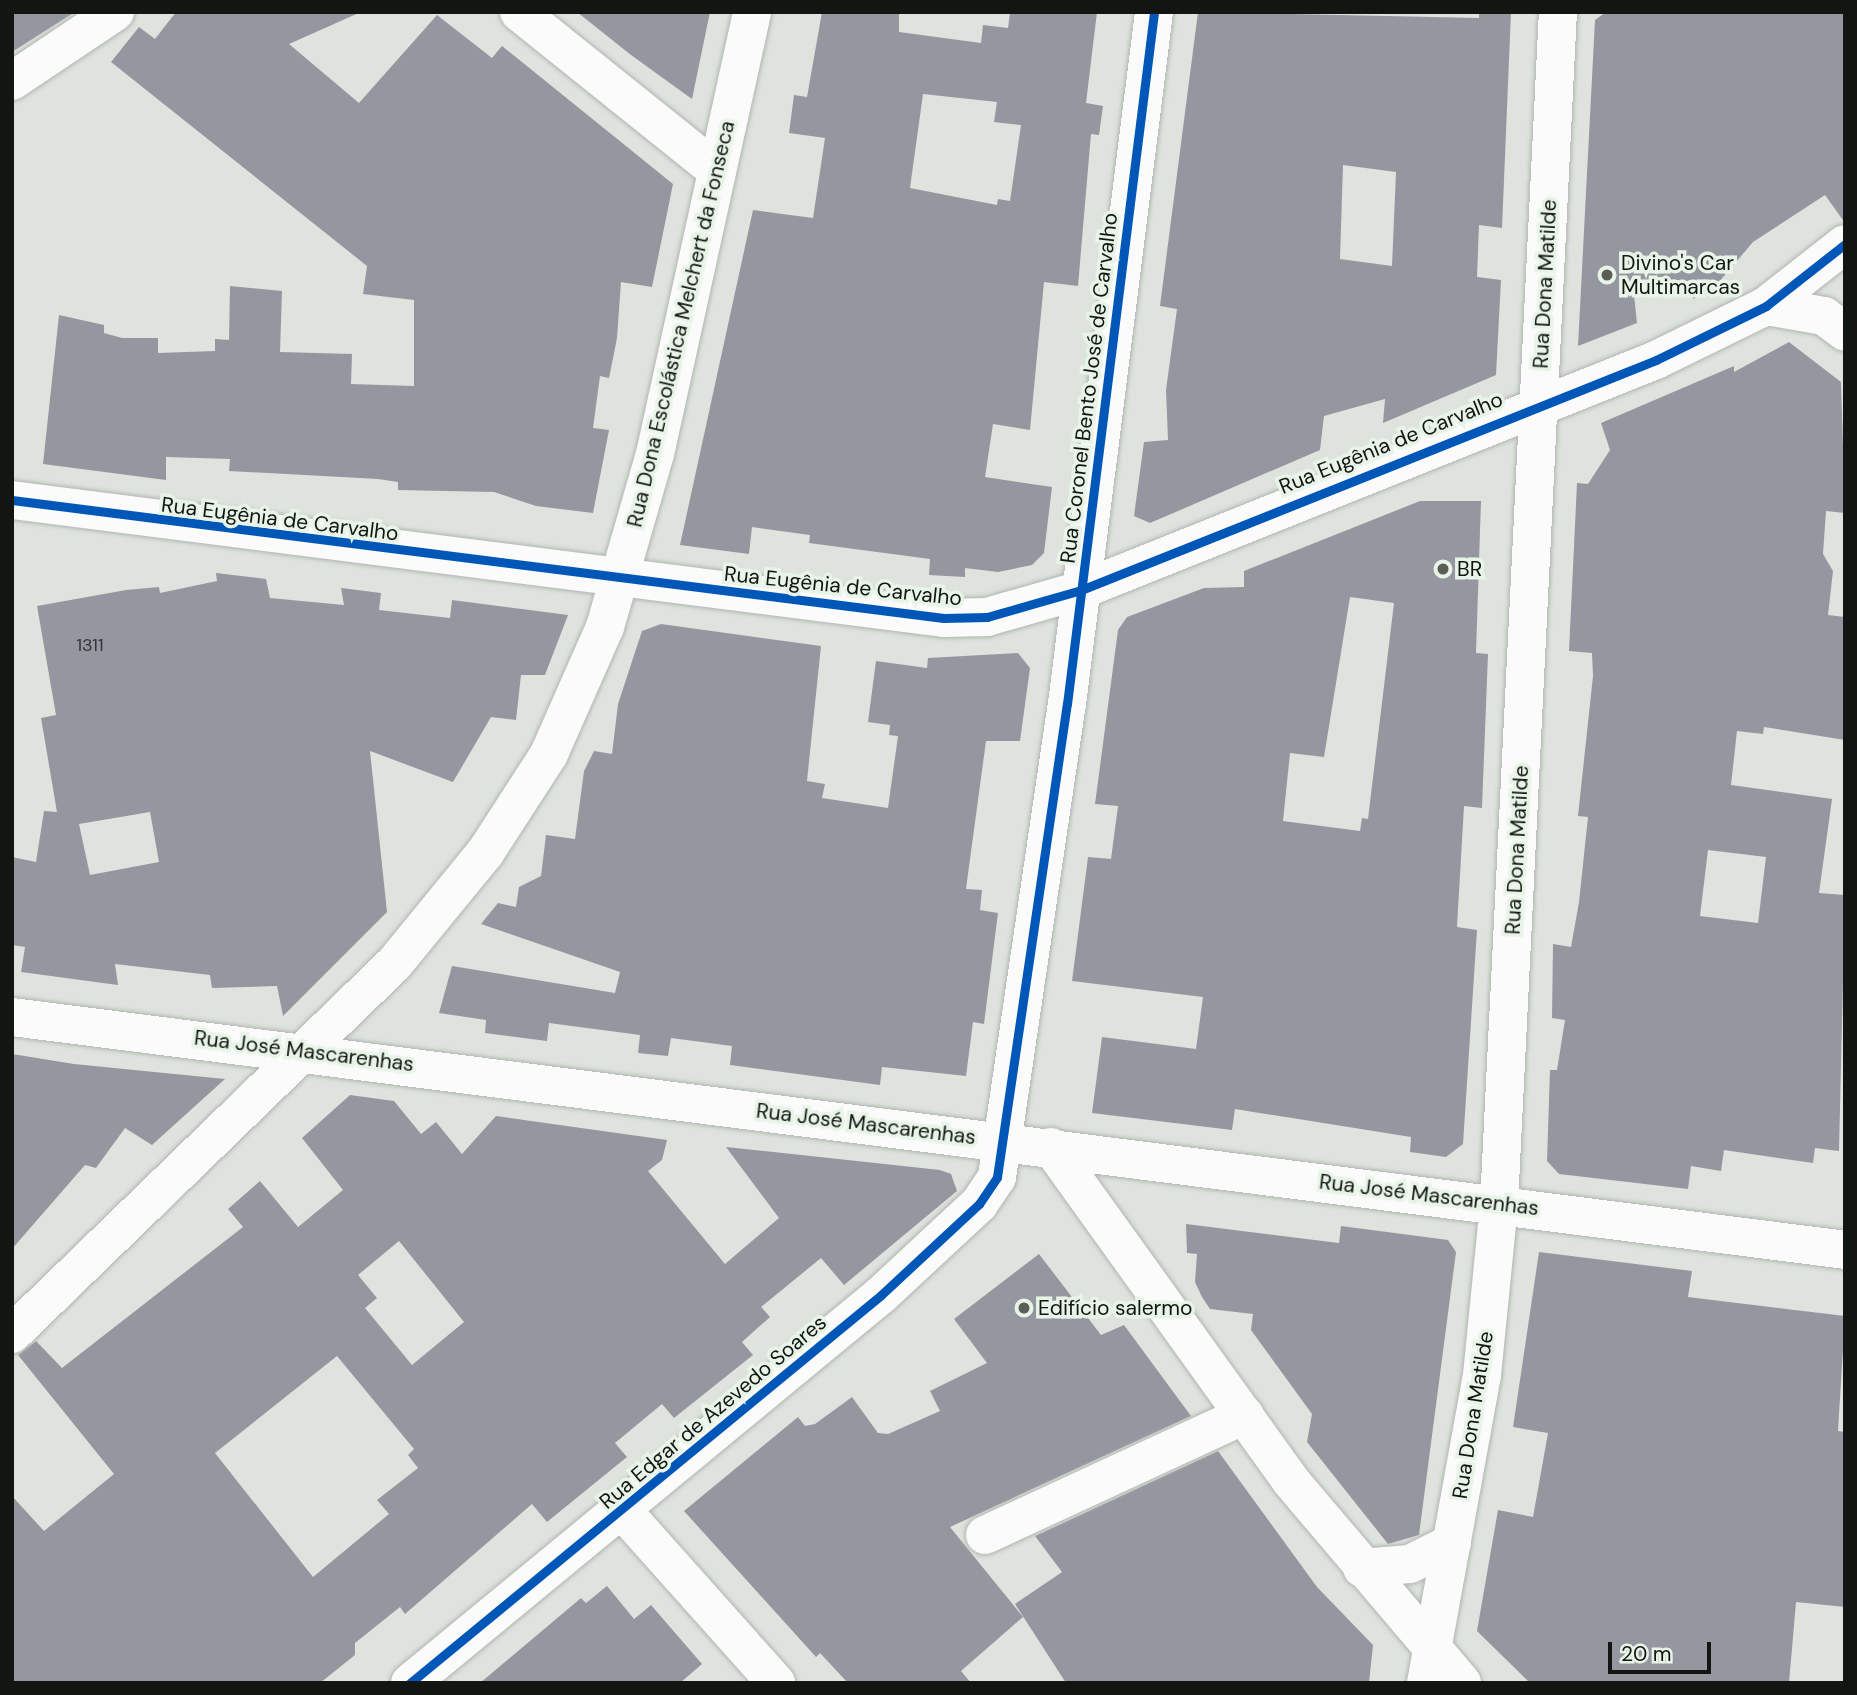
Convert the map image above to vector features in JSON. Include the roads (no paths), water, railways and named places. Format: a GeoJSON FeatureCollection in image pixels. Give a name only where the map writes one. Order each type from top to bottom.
{"type":"FeatureCollection","features":[{"type":"Feature","properties":{"kind":"street"},"geometry":{"type":"LineString","coordinates":[[12,81],[115,12]]}},
{"type":"Feature","properties":{"kind":"street"},"geometry":{"type":"LineString","coordinates":[[519,12],[716,170]]}},
{"type":"Feature","properties":{"kind":"street","name":"Rua Dona Escolástica Melchert da Fonseca"},"geometry":{"type":"LineString","coordinates":[[12,1334],[394,964],[485,853],[549,754],[620,578],[655,454],[752,12]]}},
{"type":"Feature","properties":{"kind":"street","name":"Rua Coronel Bento José de Carvalho"},"geometry":{"type":"LineString","coordinates":[[1006,1143],[1081,590],[1154,12]]}},
{"type":"Feature","properties":{"kind":"street","name":"Rua Dona Matilde"},"geometry":{"type":"LineString","coordinates":[[1429,1666],[1482,1375],[1499,1204],[1558,12]]}},
{"type":"Feature","properties":{"kind":"street","name":"Rua Eugênia de Carvalho"},"geometry":{"type":"LineString","coordinates":[[12,500],[944,618],[987,617],[1081,590],[1538,402],[1656,360],[1766,306],[1845,244]]}},
{"type":"Feature","properties":{"kind":"street"},"geometry":{"type":"LineString","coordinates":[[1766,306],[1824,316],[1845,332]]}},
{"type":"Feature","properties":{"kind":"street","name":"Rua José Mascarenhas"},"geometry":{"type":"LineString","coordinates":[[12,1017],[304,1051],[1845,1250]]}},
{"type":"Feature","properties":{"kind":"street","name":"Rua Edgar de Azevedo Soares"},"geometry":{"type":"LineString","coordinates":[[410,1683],[622,1510],[944,1240],[997,1177],[1006,1143]]}},
{"type":"Feature","properties":{"kind":"street"},"geometry":{"type":"LineString","coordinates":[[1051,1147],[1245,1415],[1362,1568],[1429,1666],[1462,1683]]}},
{"type":"Feature","properties":{"kind":"street"},"geometry":{"type":"LineString","coordinates":[[985,1535],[1245,1415]]}},
{"type":"Feature","properties":{"kind":"street"},"geometry":{"type":"LineString","coordinates":[[622,1510],[776,1683]]}},
{"type":"Feature","properties":{"kind":"street"},"geometry":{"type":"LineString","coordinates":[[1362,1568],[1410,1564],[1452,1543]]}},
{"type":"Feature","properties":{"kind":"place","name":"Divino's Car Multimarcas"},"geometry":{"type":"Point","coordinates":[1607,275]}},
{"type":"Feature","properties":{"kind":"place","name":"BR"},"geometry":{"type":"Point","coordinates":[1443,569]}},
{"type":"Feature","properties":{"kind":"place","name":"Edifício salermo"},"geometry":{"type":"Point","coordinates":[1024,1308]}}]}
